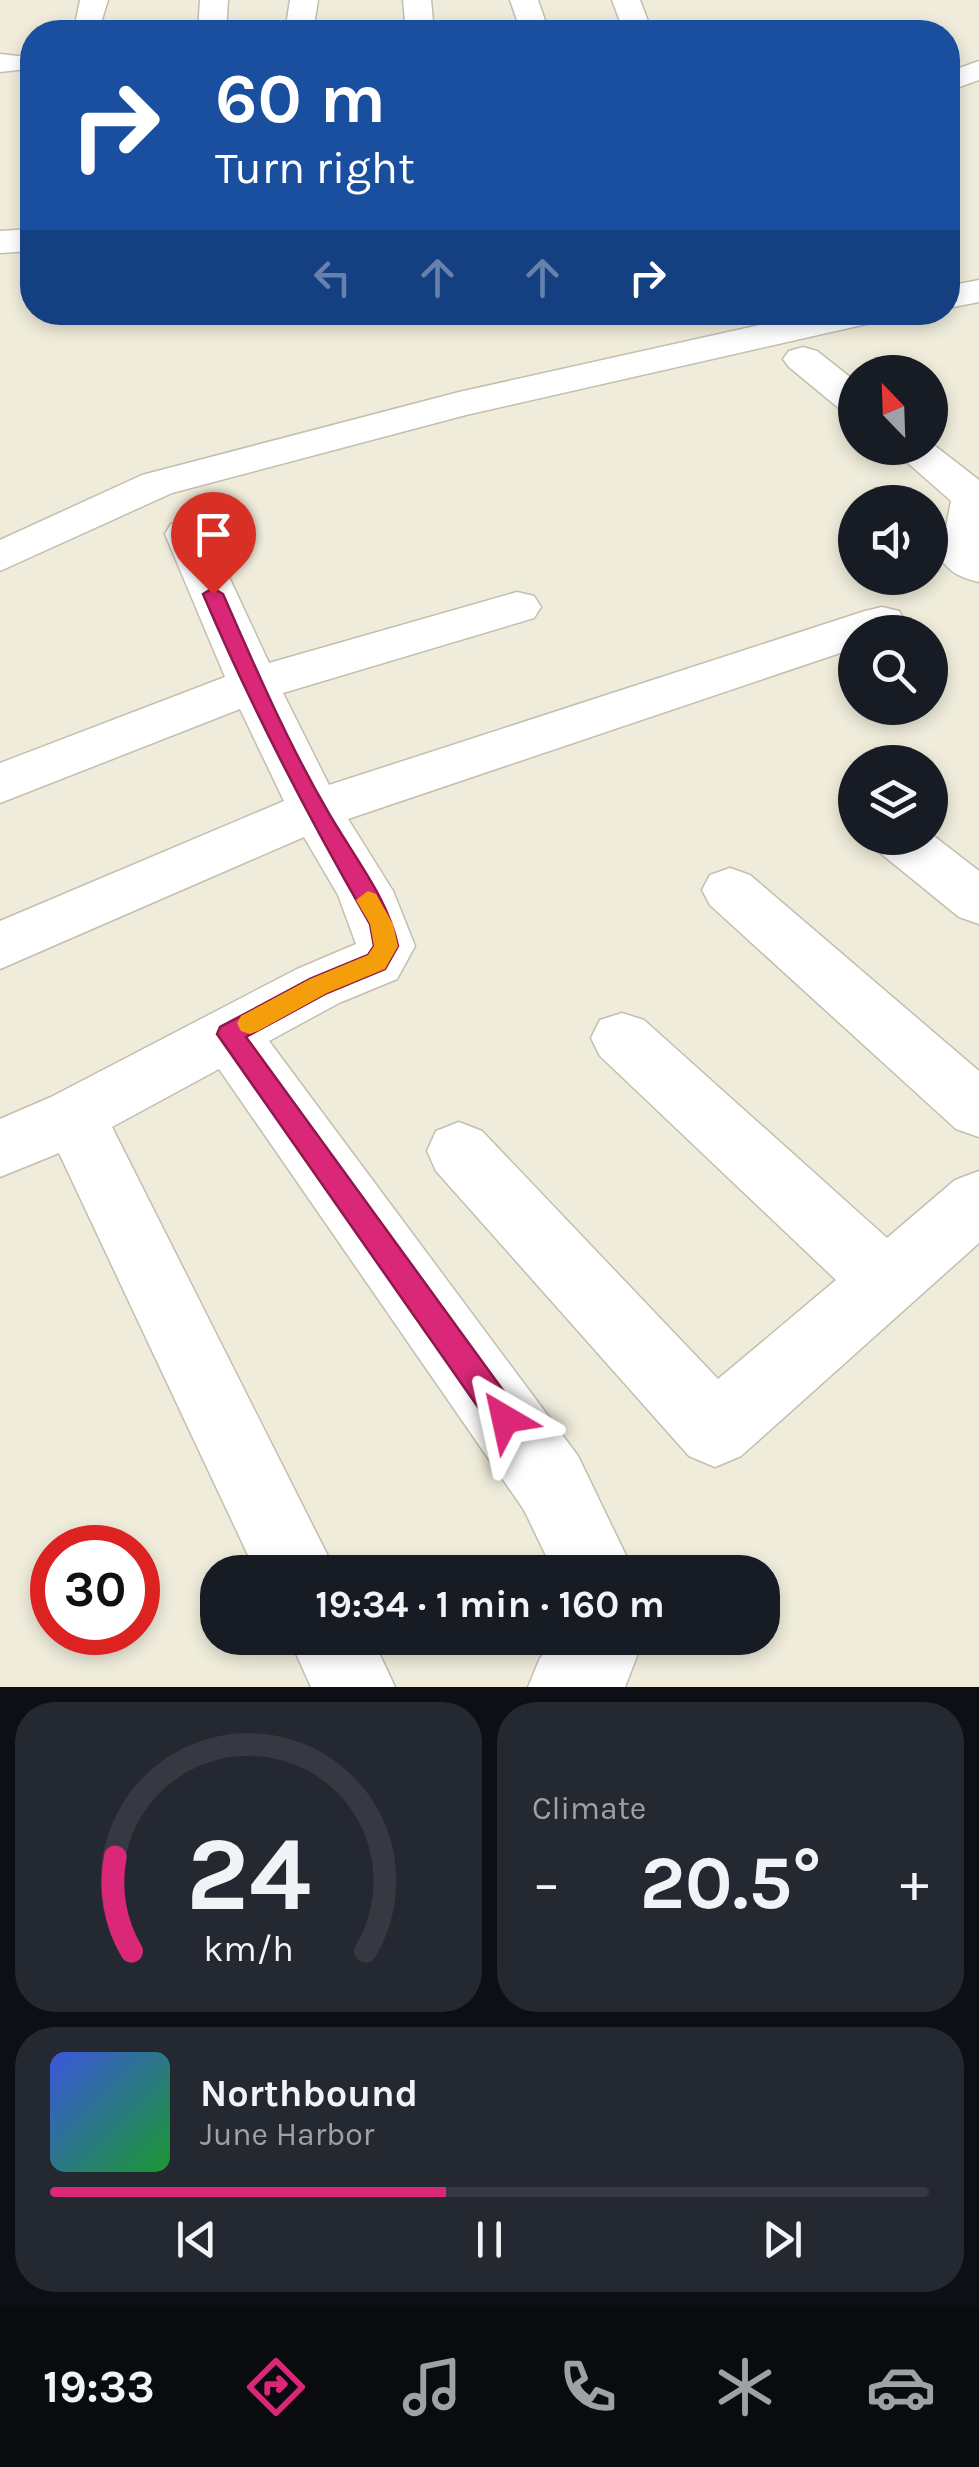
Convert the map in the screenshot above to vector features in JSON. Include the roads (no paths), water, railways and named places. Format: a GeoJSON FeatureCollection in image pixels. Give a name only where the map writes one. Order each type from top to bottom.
{"type":"FeatureCollection","features":[{"type":"Feature","properties":{"kind":"street"},"geometry":{"type":"LineString","coordinates":[[0,557],[157,484],[459,404],[812,325]]}},
{"type":"Feature","properties":{"kind":"street"},"geometry":{"type":"LineString","coordinates":[[803,359],[838,387]]}},
{"type":"Feature","properties":{"kind":"street"},"geometry":{"type":"LineString","coordinates":[[934,465],[977,498],[963,558],[979,568]]}},
{"type":"Feature","properties":{"kind":"street"},"geometry":{"type":"LineString","coordinates":[[0,1149],[74,1116],[318,986],[376,962],[386,946],[382,924],[315,810],[252,685],[187,534]]}},
{"type":"Feature","properties":{"kind":"street"},"geometry":{"type":"LineString","coordinates":[[0,784],[252,685],[517,607]]}},
{"type":"Feature","properties":{"kind":"street"},"geometry":{"type":"LineString","coordinates":[[0,946],[315,810],[838,637]]}},
{"type":"Feature","properties":{"kind":"street"},"geometry":{"type":"LineString","coordinates":[[920,855],[979,902]]}},
{"type":"Feature","properties":{"kind":"street"},"geometry":{"type":"LineString","coordinates":[[730,890],[979,1110]]}},
{"type":"Feature","properties":{"kind":"street"},"geometry":{"type":"LineString","coordinates":[[229,1034],[551,1483],[587,1555]]}},
{"type":"Feature","properties":{"kind":"street"},"geometry":{"type":"LineString","coordinates":[[622,1038],[886,1282]]}},
{"type":"Feature","properties":{"kind":"street"},"geometry":{"type":"LineString","coordinates":[[74,1116],[290,1555]]}},
{"type":"Feature","properties":{"kind":"street"},"geometry":{"type":"LineString","coordinates":[[459,1151],[715,1430],[979,1200]]}},
{"type":"Feature","properties":{"kind":"street"},"geometry":{"type":"LineString","coordinates":[[338,1655],[354,1687]]}},
{"type":"Feature","properties":{"kind":"street"},"geometry":{"type":"LineString","coordinates":[[569,1687],[599,1655]]}}]}
